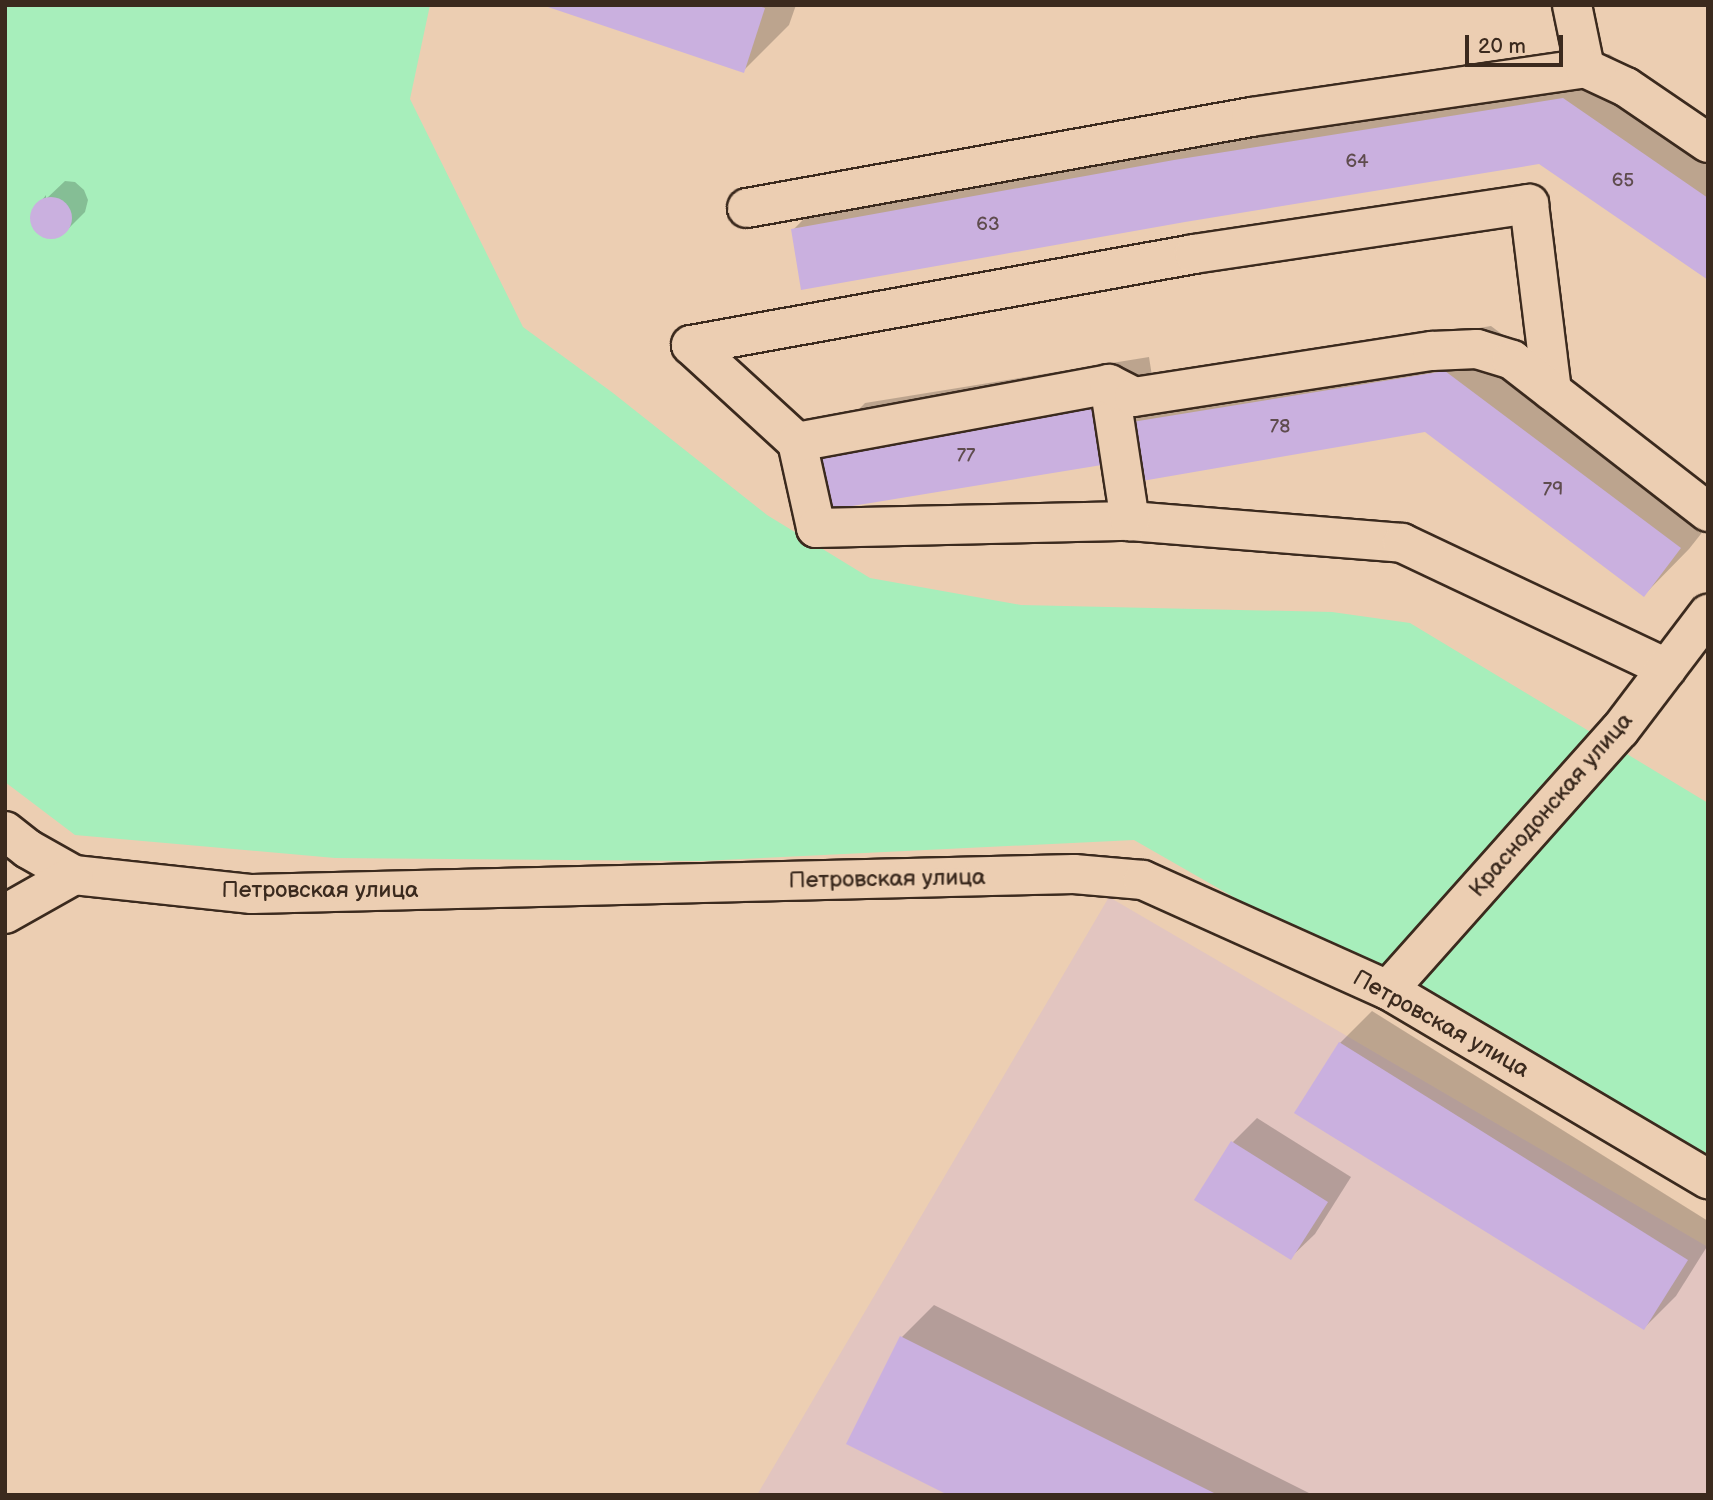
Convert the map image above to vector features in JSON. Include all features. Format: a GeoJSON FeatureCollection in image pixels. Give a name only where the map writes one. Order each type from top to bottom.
{"type":"FeatureCollection","features":[{"type":"Feature","properties":{"kind":"street"},"geometry":{"type":"LineString","coordinates":[[1572,5],[1585,68]]}},
{"type":"Feature","properties":{"kind":"street"},"geometry":{"type":"LineString","coordinates":[[747,208],[1251,117],[1585,68],[1626,87],[1708,143]]}},
{"type":"Feature","properties":{"kind":"street"},"geometry":{"type":"LineString","coordinates":[[1552,391],[1529,204],[1194,254],[691,345],[797,442],[816,528],[1130,521],[1402,543],[1667,668]]}},
{"type":"Feature","properties":{"kind":"street"},"geometry":{"type":"LineString","coordinates":[[797,442],[1109,384],[1134,397],[1432,351],[1477,349],[1511,360],[1708,512]]}},
{"type":"Feature","properties":{"kind":"street"},"geometry":{"type":"LineString","coordinates":[[1109,384],[1130,521]]}},
{"type":"Feature","properties":{"kind":"street","name":"Краснодонская улица"},"geometry":{"type":"LineString","coordinates":[[1388,990],[1620,730],[1708,614]]}},
{"type":"Feature","properties":{"kind":"street","name":"Петровская улица"},"geometry":{"type":"LineString","coordinates":[[5,831],[28,849],[74,875],[252,894],[1074,874],[1143,880],[1388,990],[1708,1178]]}},
{"type":"Feature","properties":{"kind":"street"},"geometry":{"type":"LineString","coordinates":[[5,914],[74,875]]}},
{"type":"Feature","properties":{"kind":"shaded area"},"geometry":{"type":"Polygon","coordinates":[[[1109,897],[1708,1247],[1708,1495],[757,1495],[1109,897]]]}},
{"type":"Feature","properties":{"kind":"green space"},"geometry":{"type":"Polygon","coordinates":[[[5,5],[430,5],[410,99],[523,327],[613,393],[767,515],[870,578],[1021,605],[1332,612],[1410,623],[1708,803],[1708,1169],[1134,840],[700,861],[335,858],[75,835],[5,782],[5,5]]]}},
{"type":"Feature","properties":{"kind":"building"},"geometry":{"type":"Polygon","coordinates":[[[542,5],[756,5],[765,8],[744,73],[542,5]]]}},
{"type":"Feature","properties":{"kind":"building"},"geometry":{"type":"Polygon","coordinates":[[[1563,98],[1708,198],[1708,280],[1539,164],[1185,222],[801,290],[791,229],[1174,160],[1563,98]]]}},
{"type":"Feature","properties":{"kind":"building"},"geometry":{"type":"Polygon","coordinates":[[[51,197],[66,203],[72,218],[66,233],[51,239],[36,233],[30,218],[36,203],[51,197]]]}},
{"type":"Feature","properties":{"kind":"building"},"geometry":{"type":"Polygon","coordinates":[[[1445,371],[1681,548],[1644,597],[1425,432],[1142,481],[1132,422],[1445,371]]]}},
{"type":"Feature","properties":{"kind":"building"},"geometry":{"type":"Polygon","coordinates":[[[1104,401],[1114,463],[828,510],[818,448],[1104,401]]]}},
{"type":"Feature","properties":{"kind":"building"},"geometry":{"type":"Polygon","coordinates":[[[1339,1042],[1688,1260],[1644,1330],[1294,1113],[1339,1042]]]}},
{"type":"Feature","properties":{"kind":"building"},"geometry":{"type":"Polygon","coordinates":[[[1231,1141],[1328,1202],[1291,1260],[1194,1200],[1231,1141]]]}},
{"type":"Feature","properties":{"kind":"building"},"geometry":{"type":"Polygon","coordinates":[[[900,1336],[1218,1495],[948,1495],[846,1444],[900,1336]]]}}]}
